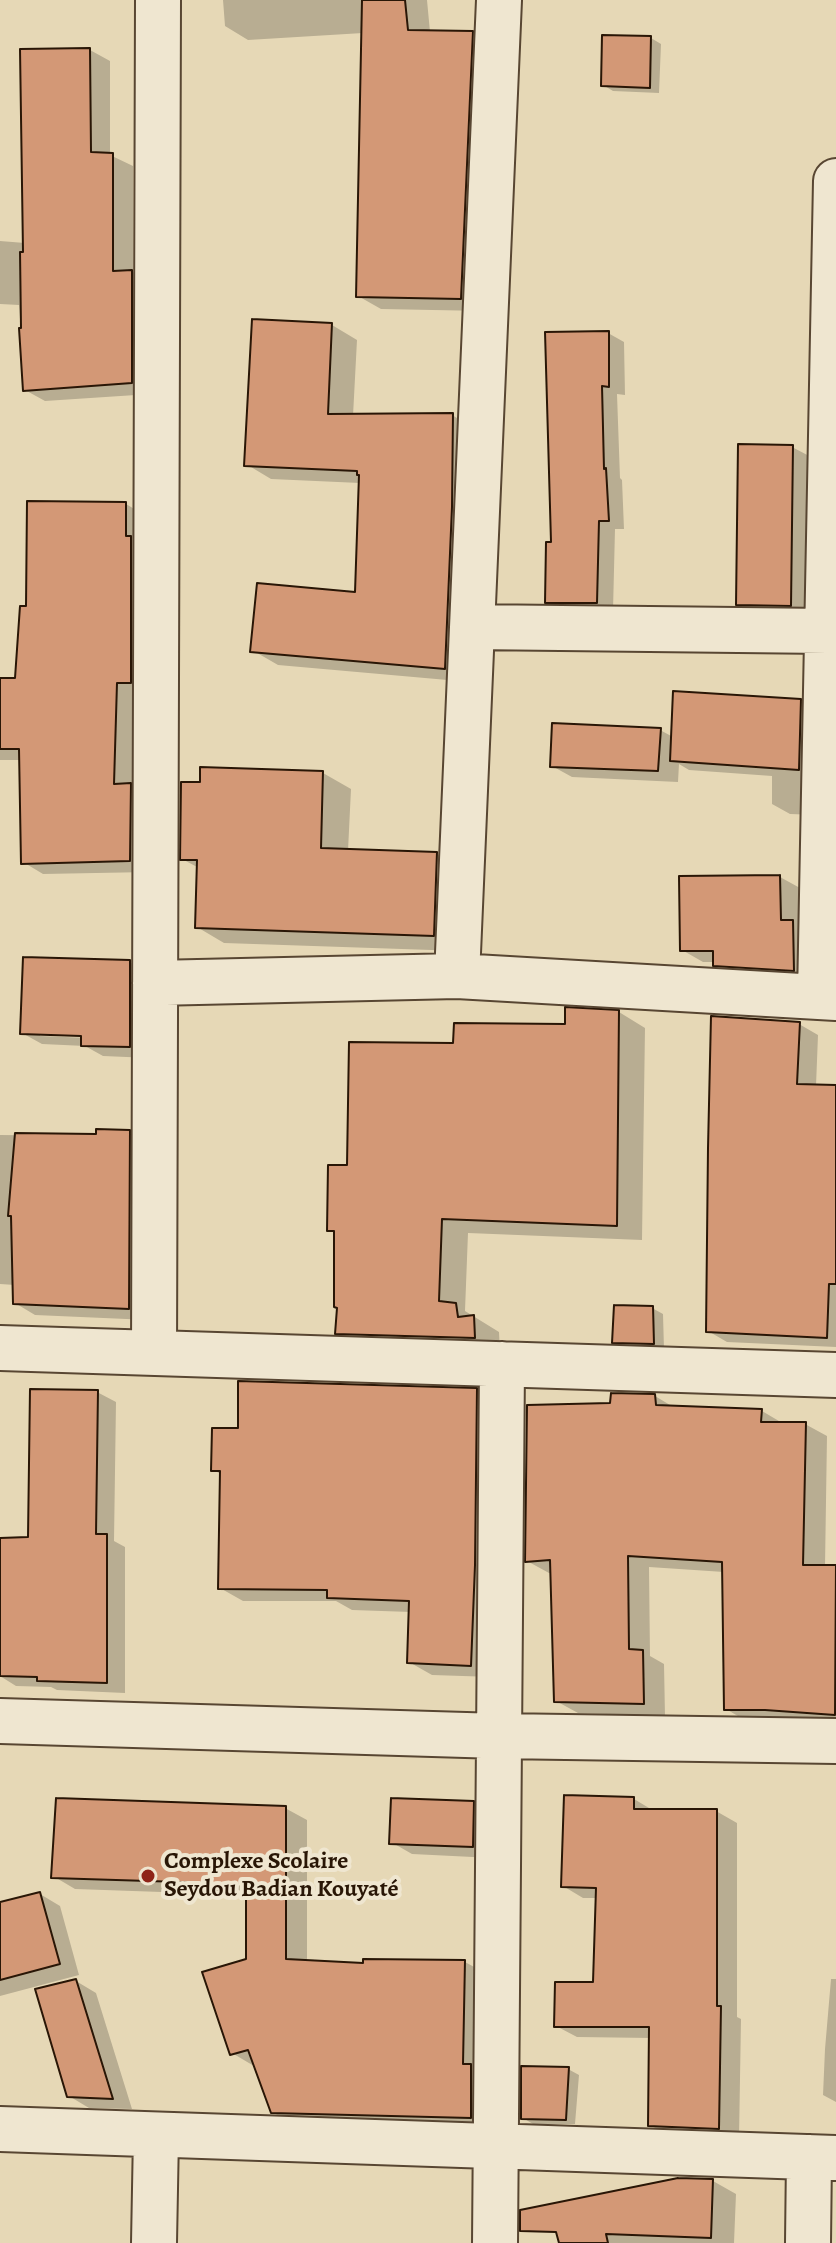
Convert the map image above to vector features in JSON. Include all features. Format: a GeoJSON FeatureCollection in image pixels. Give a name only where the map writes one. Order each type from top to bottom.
{"type":"FeatureCollection","features":[{"type":"Feature","properties":{"kind":"street"},"geometry":{"type":"LineString","coordinates":[[154,1353],[158,0]]}},
{"type":"Feature","properties":{"kind":"street"},"geometry":{"type":"LineString","coordinates":[[457,976],[499,0]]}},
{"type":"Feature","properties":{"kind":"street"},"geometry":{"type":"LineString","coordinates":[[155,983],[457,976],[828,997],[827,631],[836,181]]}},
{"type":"Feature","properties":{"kind":"street"},"geometry":{"type":"LineString","coordinates":[[472,627],[827,631]]}},
{"type":"Feature","properties":{"kind":"street"},"geometry":{"type":"LineString","coordinates":[[0,1348],[836,1375]]}},
{"type":"Feature","properties":{"kind":"street"},"geometry":{"type":"LineString","coordinates":[[495,2243],[502,1364]]}},
{"type":"Feature","properties":{"kind":"street"},"geometry":{"type":"LineString","coordinates":[[0,1721],[499,1736],[836,1741]]}},
{"type":"Feature","properties":{"kind":"street"},"geometry":{"type":"LineString","coordinates":[[0,2129],[822,2157],[808,2243]]}},
{"type":"Feature","properties":{"kind":"street"},"geometry":{"type":"LineString","coordinates":[[154,2243],[156,2135]]}},
{"type":"Feature","properties":{"kind":"building"},"geometry":{"type":"Polygon","coordinates":[[[362,0],[405,0],[408,30],[473,31],[461,299],[356,297],[362,0]]]}},
{"type":"Feature","properties":{"kind":"building"},"geometry":{"type":"Polygon","coordinates":[[[602,35],[651,36],[650,88],[601,86],[602,35]]]}},
{"type":"Feature","properties":{"kind":"building"},"geometry":{"type":"Polygon","coordinates":[[[90,48],[91,152],[113,153],[113,271],[132,270],[132,383],[23,391],[19,328],[20,252],[23,252],[20,49],[90,48]]]}},
{"type":"Feature","properties":{"kind":"building"},"geometry":{"type":"Polygon","coordinates":[[[252,319],[332,323],[328,414],[453,413],[445,669],[250,652],[257,583],[355,592],[359,475],[357,471],[244,466],[252,319]]]}},
{"type":"Feature","properties":{"kind":"building"},"geometry":{"type":"Polygon","coordinates":[[[609,331],[609,387],[602,386],[609,521],[599,521],[597,603],[545,603],[546,542],[551,542],[545,332],[609,331]]]}},
{"type":"Feature","properties":{"kind":"building"},"geometry":{"type":"Polygon","coordinates":[[[738,444],[793,445],[791,606],[736,605],[738,444]]]}},
{"type":"Feature","properties":{"kind":"building"},"geometry":{"type":"Polygon","coordinates":[[[27,501],[126,502],[126,536],[131,536],[131,683],[117,683],[114,784],[131,783],[130,861],[21,864],[19,749],[0,749],[0,678],[15,678],[20,606],[26,606],[27,501]]]}},
{"type":"Feature","properties":{"kind":"building"},"geometry":{"type":"Polygon","coordinates":[[[673,691],[801,699],[799,770],[670,761],[673,691]]]}},
{"type":"Feature","properties":{"kind":"building"},"geometry":{"type":"Polygon","coordinates":[[[552,723],[661,728],[658,771],[550,767],[552,723]]]}},
{"type":"Feature","properties":{"kind":"building"},"geometry":{"type":"Polygon","coordinates":[[[200,767],[323,771],[321,848],[437,852],[434,936],[195,928],[197,860],[180,860],[181,782],[200,782],[200,767]]]}},
{"type":"Feature","properties":{"kind":"building"},"geometry":{"type":"Polygon","coordinates":[[[780,875],[781,920],[793,920],[794,971],[713,966],[713,951],[680,951],[679,876],[780,875]]]}},
{"type":"Feature","properties":{"kind":"building"},"geometry":{"type":"Polygon","coordinates":[[[23,957],[130,960],[130,1047],[81,1046],[81,1036],[20,1034],[23,957]]]}},
{"type":"Feature","properties":{"kind":"building"},"geometry":{"type":"Polygon","coordinates":[[[565,1007],[619,1010],[617,1226],[442,1219],[439,1301],[456,1303],[458,1317],[474,1315],[475,1338],[335,1334],[334,1231],[327,1231],[328,1165],[347,1165],[349,1042],[453,1043],[454,1023],[565,1024],[565,1007]]]}},
{"type":"Feature","properties":{"kind":"building"},"geometry":{"type":"Polygon","coordinates":[[[711,1016],[800,1022],[797,1084],[836,1085],[836,1284],[829,1284],[827,1338],[706,1332],[711,1016]]]}},
{"type":"Feature","properties":{"kind":"building"},"geometry":{"type":"Polygon","coordinates":[[[96,1129],[130,1130],[129,1309],[13,1304],[11,1216],[8,1216],[15,1133],[96,1134],[96,1129]]]}},
{"type":"Feature","properties":{"kind":"building"},"geometry":{"type":"Polygon","coordinates":[[[614,1305],[653,1306],[654,1344],[612,1343],[614,1305]]]}},
{"type":"Feature","properties":{"kind":"building"},"geometry":{"type":"Polygon","coordinates":[[[238,1381],[477,1388],[471,1666],[407,1663],[409,1601],[327,1598],[327,1590],[218,1589],[220,1471],[211,1471],[212,1428],[238,1428],[238,1381]]]}},
{"type":"Feature","properties":{"kind":"building"},"geometry":{"type":"Polygon","coordinates":[[[30,1389],[98,1390],[96,1534],[107,1534],[107,1683],[37,1681],[37,1677],[0,1676],[0,1538],[28,1537],[30,1389]]]}},
{"type":"Feature","properties":{"kind":"building"},"geometry":{"type":"Polygon","coordinates":[[[611,1393],[655,1394],[656,1405],[762,1409],[761,1422],[806,1422],[803,1565],[836,1565],[835,1715],[724,1710],[722,1562],[628,1556],[629,1649],[643,1650],[644,1704],[554,1702],[550,1560],[525,1562],[527,1405],[610,1403],[611,1393]]]}},
{"type":"Feature","properties":{"kind":"building"},"geometry":{"type":"Polygon","coordinates":[[[564,1795],[634,1797],[634,1809],[717,1809],[717,2006],[721,2006],[719,2129],[648,2126],[649,2027],[554,2027],[555,1982],[593,1982],[596,1888],[561,1887],[564,1795]]]}},
{"type":"Feature","properties":{"kind":"building"},"geometry":{"type":"Polygon","coordinates":[[[56,1798],[286,1806],[286,1959],[363,1963],[363,1959],[465,1960],[463,2064],[471,2064],[471,2118],[271,2113],[248,2050],[230,2055],[202,1972],[246,1959],[246,1884],[51,1878],[56,1798]]]}},
{"type":"Feature","properties":{"kind":"building"},"geometry":{"type":"Polygon","coordinates":[[[391,1798],[474,1801],[473,1847],[389,1844],[391,1798]]]}},
{"type":"Feature","properties":{"kind":"building"},"geometry":{"type":"Polygon","coordinates":[[[40,1892],[60,1964],[0,1980],[0,1902],[40,1892]]]}},
{"type":"Feature","properties":{"kind":"building"},"geometry":{"type":"Polygon","coordinates":[[[76,1979],[113,2099],[67,2097],[35,1989],[76,1979]]]}},
{"type":"Feature","properties":{"kind":"building"},"geometry":{"type":"Polygon","coordinates":[[[521,2066],[569,2067],[566,2120],[521,2119],[521,2066]]]}},
{"type":"Feature","properties":{"kind":"building"},"geometry":{"type":"Polygon","coordinates":[[[678,2178],[713,2179],[711,2238],[606,2234],[608,2243],[559,2243],[556,2232],[520,2231],[520,2210],[678,2178]]]}},
{"type":"Feature","properties":{"kind":"place","name":"Complexe Scolaire Seydou Badian Kouyaté"},"geometry":{"type":"Point","coordinates":[148,1876]}}]}
